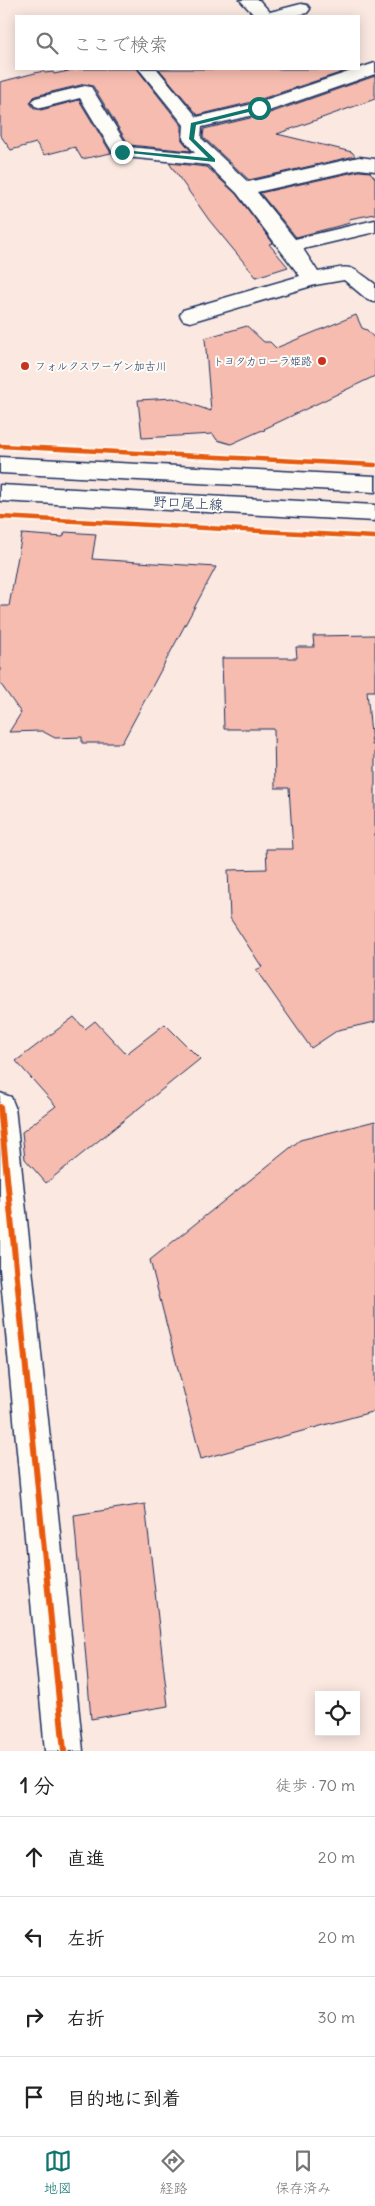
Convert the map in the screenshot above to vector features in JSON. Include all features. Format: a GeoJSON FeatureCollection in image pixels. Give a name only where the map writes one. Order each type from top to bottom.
{"type":"FeatureCollection","features":[{"type":"Feature","properties":{"kind":"street"},"geometry":{"type":"LineString","coordinates":[[249,0],[263,15]]}},
{"type":"Feature","properties":{"kind":"street"},"geometry":{"type":"LineString","coordinates":[[277,15],[301,9]]}},
{"type":"Feature","properties":{"kind":"street"},"geometry":{"type":"LineString","coordinates":[[193,124],[259,108],[375,68]]}},
{"type":"Feature","properties":{"kind":"street"},"geometry":{"type":"LineString","coordinates":[[149,70],[193,124],[192,139],[244,189],[290,246],[313,279]]}},
{"type":"Feature","properties":{"kind":"street"},"geometry":{"type":"LineString","coordinates":[[41,102],[85,91],[122,152],[213,160]]}},
{"type":"Feature","properties":{"kind":"street"},"geometry":{"type":"LineString","coordinates":[[244,189],[358,163],[375,165]]}},
{"type":"Feature","properties":{"kind":"street"},"geometry":{"type":"LineString","coordinates":[[290,246],[375,226]]}},
{"type":"Feature","properties":{"kind":"street"},"geometry":{"type":"LineString","coordinates":[[190,315],[313,279],[348,273],[375,295]]}},
{"type":"Feature","properties":{"kind":"street","name":"野口尾上線"},"geometry":{"type":"LineString","coordinates":[[0,465],[375,484]]}},
{"type":"Feature","properties":{"kind":"street","name":"野口尾上線"},"geometry":{"type":"LineString","coordinates":[[0,493],[375,513]]}},
{"type":"Feature","properties":{"kind":"street"},"geometry":{"type":"LineString","coordinates":[[0,1107],[64,1751]]}},
{"type":"Feature","properties":{"kind":"building"},"geometry":{"type":"Polygon","coordinates":[[[73,70],[138,70],[182,126],[182,140],[191,151],[129,145],[93,86],[85,84],[35,96],[30,103],[34,108],[41,110],[79,100],[111,153],[82,159],[75,147],[44,155],[36,143],[11,150],[0,135],[0,82],[43,71],[45,73],[53,72],[54,74],[73,70]]]}},
{"type":"Feature","properties":{"kind":"building"},"geometry":{"type":"Polygon","coordinates":[[[160,70],[349,70],[252,102],[198,115],[160,70]]]}},
{"type":"Feature","properties":{"kind":"building"},"geometry":{"type":"Polygon","coordinates":[[[375,76],[375,99],[277,134],[352,152],[355,156],[249,180],[203,137],[204,129],[267,114],[375,76]]]}},
{"type":"Feature","properties":{"kind":"building"},"geometry":{"type":"Polygon","coordinates":[[[169,163],[207,167],[236,194],[273,243],[269,244],[288,267],[256,277],[209,220],[169,163]]]}},
{"type":"Feature","properties":{"kind":"building"},"geometry":{"type":"Polygon","coordinates":[[[359,171],[370,172],[375,178],[375,214],[349,219],[350,223],[296,237],[260,193],[359,171]]]}},
{"type":"Feature","properties":{"kind":"building"},"geometry":{"type":"Polygon","coordinates":[[[356,315],[362,328],[367,330],[375,339],[375,376],[265,430],[231,444],[217,440],[213,434],[142,438],[138,400],[173,398],[211,411],[205,338],[247,326],[264,342],[270,342],[276,348],[356,315]]]}},
{"type":"Feature","properties":{"kind":"building"},"geometry":{"type":"Polygon","coordinates":[[[65,532],[96,534],[92,559],[216,567],[122,743],[82,743],[82,737],[55,738],[42,731],[9,732],[21,713],[0,683],[0,606],[9,606],[22,534],[63,537],[65,532]]]}},
{"type":"Feature","properties":{"kind":"building"},"geometry":{"type":"Polygon","coordinates":[[[375,635],[375,691],[367,691],[372,745],[375,745],[375,1022],[338,1030],[311,1048],[256,970],[262,967],[230,918],[228,870],[267,869],[266,849],[293,849],[289,788],[275,788],[274,729],[224,729],[222,658],[297,658],[296,647],[314,647],[313,636],[375,635]]]}},
{"type":"Feature","properties":{"kind":"building"},"geometry":{"type":"Polygon","coordinates":[[[74,1017],[85,1029],[95,1021],[126,1054],[165,1024],[200,1059],[46,1183],[25,1159],[22,1132],[56,1106],[16,1061],[74,1017]]]}},
{"type":"Feature","properties":{"kind":"building"},"geometry":{"type":"Polygon","coordinates":[[[375,1121],[375,1411],[201,1459],[150,1260],[300,1140],[375,1121]]]}},
{"type":"Feature","properties":{"kind":"building"},"geometry":{"type":"Polygon","coordinates":[[[145,1504],[168,1706],[91,1719],[74,1515],[145,1504]]]}},
{"type":"Feature","properties":{"kind":"cycle path"},"geometry":{"type":"LineString","coordinates":[[0,446],[375,465]]}},
{"type":"Feature","properties":{"kind":"cycle path"},"geometry":{"type":"LineString","coordinates":[[0,517],[375,537]]}},
{"type":"Feature","properties":{"kind":"cycle path"},"geometry":{"type":"LineString","coordinates":[[0,1107],[64,1751]]}},
{"type":"Feature","properties":{"kind":"place","name":"トヨタカローラ姫路"},"geometry":{"type":"Point","coordinates":[322,361]}},
{"type":"Feature","properties":{"kind":"place","name":"フォルクスワーゲン加古川"},"geometry":{"type":"Point","coordinates":[25,366]}},
{"type":"Feature","properties":{"kind":"route"},"geometry":{"type":"LineString","coordinates":[[122,152],[213,160],[192,139],[193,124],[259,108]]}}]}
